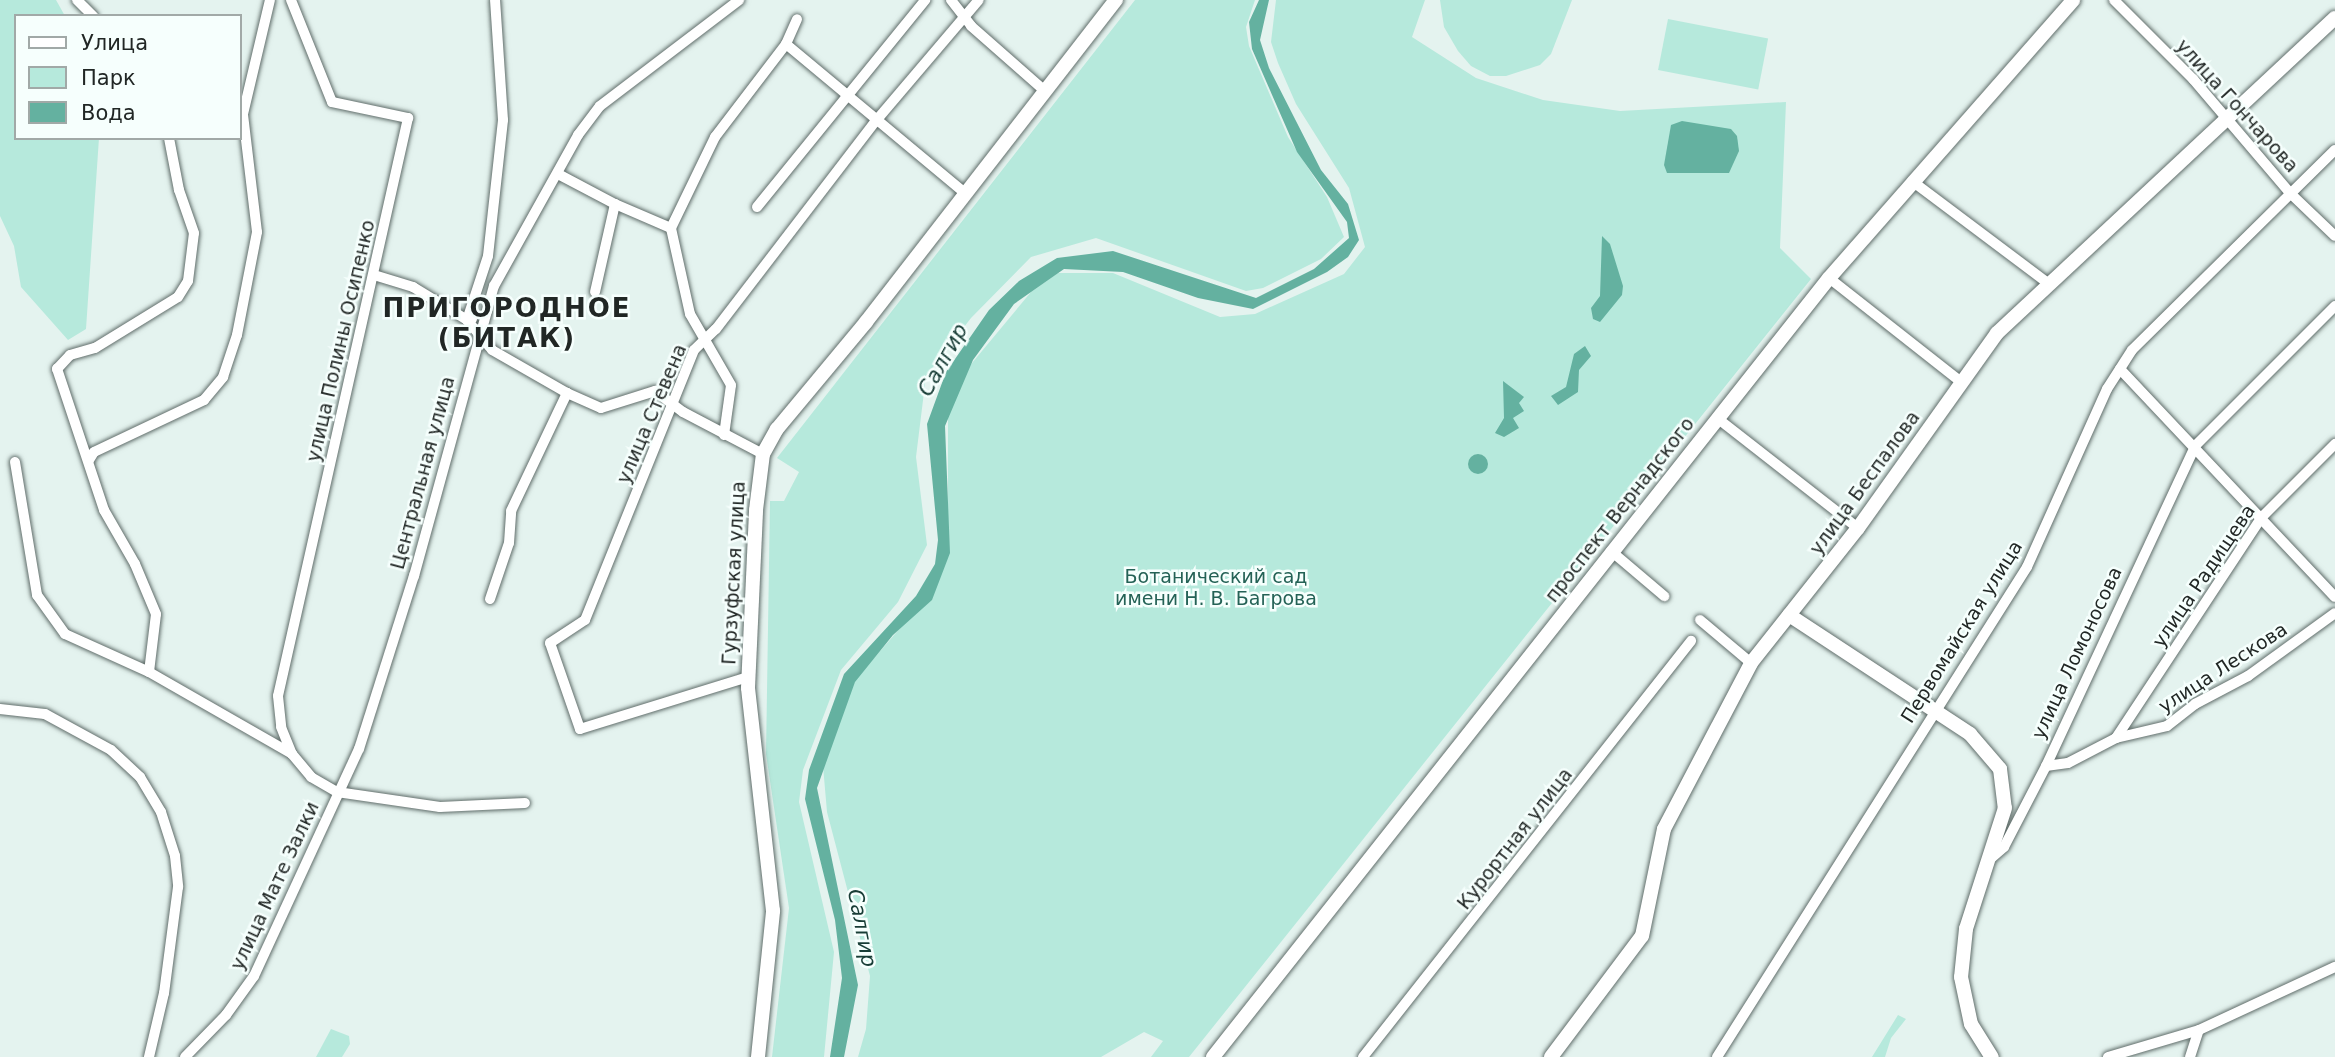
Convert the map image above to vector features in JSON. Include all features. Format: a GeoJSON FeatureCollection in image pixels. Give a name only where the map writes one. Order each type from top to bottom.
{"type":"FeatureCollection","features":[{"type":"Feature","properties":{"kind":"main road","name":"Гурзуфская улица"},"geometry":{"type":"LineString","coordinates":[[758,1057],[773,911],[748,677],[756,510],[763,454],[777,429],[1115,0]]}},
{"type":"Feature","properties":{"kind":"main road","name":"проспект Вернадского"},"geometry":{"type":"LineString","coordinates":[[1213,1057],[1829,278],[2073,0]]}},
{"type":"Feature","properties":{"kind":"main road","name":"улица Беспалова"},"geometry":{"type":"LineString","coordinates":[[1551,1057],[1642,936],[1664,829],[1751,663],[1858,528],[1997,333],[2335,18]]}},
{"type":"Feature","properties":{"kind":"main road"},"geometry":{"type":"LineString","coordinates":[[1789,615],[1970,734],[2000,769],[2005,808],[1988,862]]}},
{"type":"Feature","properties":{"kind":"main road","name":"улица Ломоносова"},"geometry":{"type":"LineString","coordinates":[[1988,862],[1966,929],[1961,977],[1971,1024],[1992,1057]]}},
{"type":"Feature","properties":{"kind":"street"},"geometry":{"type":"LineString","coordinates":[[77,0],[91,14]]}},
{"type":"Feature","properties":{"kind":"street"},"geometry":{"type":"LineString","coordinates":[[89,460],[94,452],[204,400],[223,377],[237,335],[257,232],[243,114],[244,92],[270,0]]}},
{"type":"Feature","properties":{"kind":"street","name":"улица Полины Осипенко"},"geometry":{"type":"LineString","coordinates":[[291,0],[332,102],[408,118],[278,696],[281,727],[292,754]]}},
{"type":"Feature","properties":{"kind":"street"},"geometry":{"type":"LineString","coordinates":[[467,320],[488,256],[503,120],[495,0]]}},
{"type":"Feature","properties":{"kind":"street","name":"Центральная улица"},"geometry":{"type":"LineString","coordinates":[[337,792],[359,749],[390,656],[494,286],[578,135],[600,106],[738,0]]}},
{"type":"Feature","properties":{"kind":"street"},"geometry":{"type":"LineString","coordinates":[[757,207],[925,0]]}},
{"type":"Feature","properties":{"kind":"street"},"geometry":{"type":"LineString","coordinates":[[951,0],[963,18],[1045,91]]}},
{"type":"Feature","properties":{"kind":"street","name":"улица Стевена"},"geometry":{"type":"LineString","coordinates":[[748,677],[580,729],[550,643],[584,620],[674,405],[694,350],[705,340],[875,122],[979,0]]}},
{"type":"Feature","properties":{"kind":"street","name":"улица Гончарова"},"geometry":{"type":"LineString","coordinates":[[2114,0],[2193,79],[2290,193],[2335,236]]}},
{"type":"Feature","properties":{"kind":"street"},"geometry":{"type":"LineString","coordinates":[[724,435],[731,385],[690,314],[671,228],[715,137],[786,44],[797,19]]}},
{"type":"Feature","properties":{"kind":"street"},"geometry":{"type":"LineString","coordinates":[[786,44],[845,98],[965,193]]}},
{"type":"Feature","properties":{"kind":"street"},"geometry":{"type":"LineString","coordinates":[[149,672],[156,614],[135,564],[104,510],[57,369],[70,355],[95,348],[178,297],[188,281],[194,233],[179,190],[169,140]]}},
{"type":"Feature","properties":{"kind":"street","name":"Первомайская улица"},"geometry":{"type":"LineString","coordinates":[[1717,1057],[2026,567],[2120,369],[2132,350],[2335,150]]}},
{"type":"Feature","properties":{"kind":"street"},"geometry":{"type":"LineString","coordinates":[[558,174],[615,204],[671,228]]}},
{"type":"Feature","properties":{"kind":"street"},"geometry":{"type":"LineString","coordinates":[[1912,181],[2049,284]]}},
{"type":"Feature","properties":{"kind":"street"},"geometry":{"type":"LineString","coordinates":[[595,292],[615,204]]}},
{"type":"Feature","properties":{"kind":"street"},"geometry":{"type":"LineString","coordinates":[[374,275],[414,287],[467,320],[492,349],[567,393],[611,408],[654,391],[724,435],[763,454]]}},
{"type":"Feature","properties":{"kind":"street"},"geometry":{"type":"LineString","coordinates":[[1829,278],[1961,382]]}},
{"type":"Feature","properties":{"kind":"street","name":"улица Ломоносова"},"geometry":{"type":"LineString","coordinates":[[1988,862],[2004,847],[2046,766],[2194,446],[2335,306]]}},
{"type":"Feature","properties":{"kind":"street"},"geometry":{"type":"LineString","coordinates":[[467,320],[484,319]]}},
{"type":"Feature","properties":{"kind":"street"},"geometry":{"type":"LineString","coordinates":[[474,355],[492,349]]}},
{"type":"Feature","properties":{"kind":"street"},"geometry":{"type":"LineString","coordinates":[[2120,369],[2335,597]]}},
{"type":"Feature","properties":{"kind":"street"},"geometry":{"type":"LineString","coordinates":[[490,599],[509,543],[511,510],[567,393]]}},
{"type":"Feature","properties":{"kind":"street"},"geometry":{"type":"LineString","coordinates":[[1717,418],[1858,528]]}},
{"type":"Feature","properties":{"kind":"street","name":"улица Радищева"},"geometry":{"type":"LineString","coordinates":[[2116,738],[2261,518],[2335,444]]}},
{"type":"Feature","properties":{"kind":"street"},"geometry":{"type":"LineString","coordinates":[[15,462],[37,595],[48,614],[65,634],[88,648],[149,672],[292,754],[311,777],[337,792],[399,804],[440,807],[525,803]]}},
{"type":"Feature","properties":{"kind":"street"},"geometry":{"type":"LineString","coordinates":[[1611,551],[1664,596]]}},
{"type":"Feature","properties":{"kind":"street","name":"улица Лескова"},"geometry":{"type":"LineString","coordinates":[[2046,766],[2068,763],[2116,738],[2167,726],[2196,704],[2248,676],[2335,613]]}},
{"type":"Feature","properties":{"kind":"street"},"geometry":{"type":"LineString","coordinates":[[1700,620],[1751,663]]}},
{"type":"Feature","properties":{"kind":"street","name":"Курортная улица"},"geometry":{"type":"LineString","coordinates":[[1363,1057],[1691,641]]}},
{"type":"Feature","properties":{"kind":"street"},"geometry":{"type":"LineString","coordinates":[[0,709],[45,715],[111,750],[140,777],[161,812],[175,856],[178,887],[164,993],[149,1057]]}},
{"type":"Feature","properties":{"kind":"street","name":"улица Мате Залки"},"geometry":{"type":"LineString","coordinates":[[185,1057],[226,1015],[254,976],[337,792]]}},
{"type":"Feature","properties":{"kind":"street"},"geometry":{"type":"LineString","coordinates":[[2108,1057],[2199,1030],[2335,967]]}},
{"type":"Feature","properties":{"kind":"street"},"geometry":{"type":"LineString","coordinates":[[2189,1057],[2199,1030]]}},
{"type":"Feature","properties":{"kind":"green space"},"geometry":{"type":"Polygon","coordinates":[[[0,0],[56,0],[64,14],[14,14],[14,140],[99,140],[86,329],[68,340],[21,287],[14,246],[0,216],[0,0]]]}},
{"type":"Feature","properties":{"kind":"green space"},"geometry":{"type":"Polygon","coordinates":[[[1135,0],[1255,0],[1246,27],[1249,46],[1288,137],[1327,197],[1344,237],[1321,259],[1263,288],[1246,291],[1096,238],[1031,257],[971,318],[926,376],[916,457],[927,545],[898,602],[841,670],[803,770],[799,802],[834,952],[824,1057],[772,1057],[789,908],[766,754],[770,501],[784,501],[799,472],[777,458],[1135,0]]]}},
{"type":"Feature","properties":{"kind":"green space","name":"Ботанический сад имени Н. В. Багрова"},"geometry":{"type":"Polygon","coordinates":[[[1276,0],[1425,0],[1412,37],[1476,78],[1543,100],[1620,111],[1786,102],[1780,248],[1811,279],[1189,1057],[1151,1057],[1163,1041],[1144,1032],[1101,1057],[858,1057],[866,1029],[870,976],[827,812],[823,766],[838,714],[856,679],[901,627],[948,553],[948,416],[967,369],[1031,292],[1058,273],[1113,273],[1220,317],[1255,314],[1344,274],[1365,247],[1349,188],[1296,104],[1278,63],[1271,42],[1276,0]]]}},
{"type":"Feature","properties":{"kind":"green space"},"geometry":{"type":"Polygon","coordinates":[[[1440,0],[1572,0],[1551,54],[1540,65],[1506,76],[1490,76],[1471,66],[1458,51],[1444,27],[1440,0]]]}},
{"type":"Feature","properties":{"kind":"green space"},"geometry":{"type":"Polygon","coordinates":[[[1668,19],[1768,38],[1758,90],[1658,70],[1668,19]]]}},
{"type":"Feature","properties":{"kind":"green space"},"geometry":{"type":"Polygon","coordinates":[[[1898,1015],[1906,1019],[1891,1038],[1885,1057],[1872,1057],[1898,1015]]]}},
{"type":"Feature","properties":{"kind":"green space"},"geometry":{"type":"Polygon","coordinates":[[[331,1029],[349,1036],[350,1044],[342,1057],[316,1057],[331,1029]]]}},
{"type":"Feature","properties":{"kind":"water"},"geometry":{"type":"Polygon","coordinates":[[[1259,0],[1269,0],[1260,40],[1269,68],[1321,170],[1348,204],[1359,240],[1348,257],[1327,272],[1253,309],[1198,298],[1123,272],[1064,269],[1014,304],[973,360],[945,426],[950,553],[932,600],[893,635],[855,682],[817,788],[858,985],[844,1057],[830,1057],[842,978],[835,920],[805,799],[809,770],[844,674],[916,596],[935,564],[938,540],[927,424],[946,372],[989,310],[1019,281],[1057,258],[1113,251],[1256,298],[1314,269],[1349,238],[1347,222],[1297,152],[1252,49],[1249,22],[1259,0]]]}},
{"type":"Feature","properties":{"kind":"water"},"geometry":{"type":"Polygon","coordinates":[[[1682,121],[1731,129],[1737,136],[1739,151],[1729,173],[1667,173],[1664,165],[1671,125],[1682,121]]]}},
{"type":"Feature","properties":{"kind":"water"},"geometry":{"type":"Polygon","coordinates":[[[1602,236],[1610,244],[1623,286],[1622,295],[1600,322],[1593,319],[1591,308],[1600,296],[1602,236]]]}},
{"type":"Feature","properties":{"kind":"water"},"geometry":{"type":"Polygon","coordinates":[[[1585,346],[1591,356],[1579,370],[1578,392],[1558,405],[1551,396],[1566,387],[1574,354],[1585,346]]]}},
{"type":"Feature","properties":{"kind":"water"},"geometry":{"type":"Polygon","coordinates":[[[1503,381],[1524,397],[1519,403],[1524,411],[1513,418],[1519,428],[1504,437],[1495,433],[1504,418],[1503,381]]]}},
{"type":"Feature","properties":{"kind":"water"},"geometry":{"type":"Polygon","coordinates":[[[1478,454],[1485,457],[1488,464],[1485,471],[1478,474],[1471,471],[1468,464],[1471,457],[1478,454]]]}},
{"type":"Feature","properties":{"kind":"district","name":"ПРИГОРОДНОЕ (БИТАК)"},"geometry":{"type":"Point","coordinates":[507,324]}},
{"type":"Feature","properties":{"kind":"water label","name":"Салгир"},"geometry":{"type":"Point","coordinates":[943,360]}},
{"type":"Feature","properties":{"kind":"water label","name":"Салгир"},"geometry":{"type":"Point","coordinates":[862,928]}}]}
